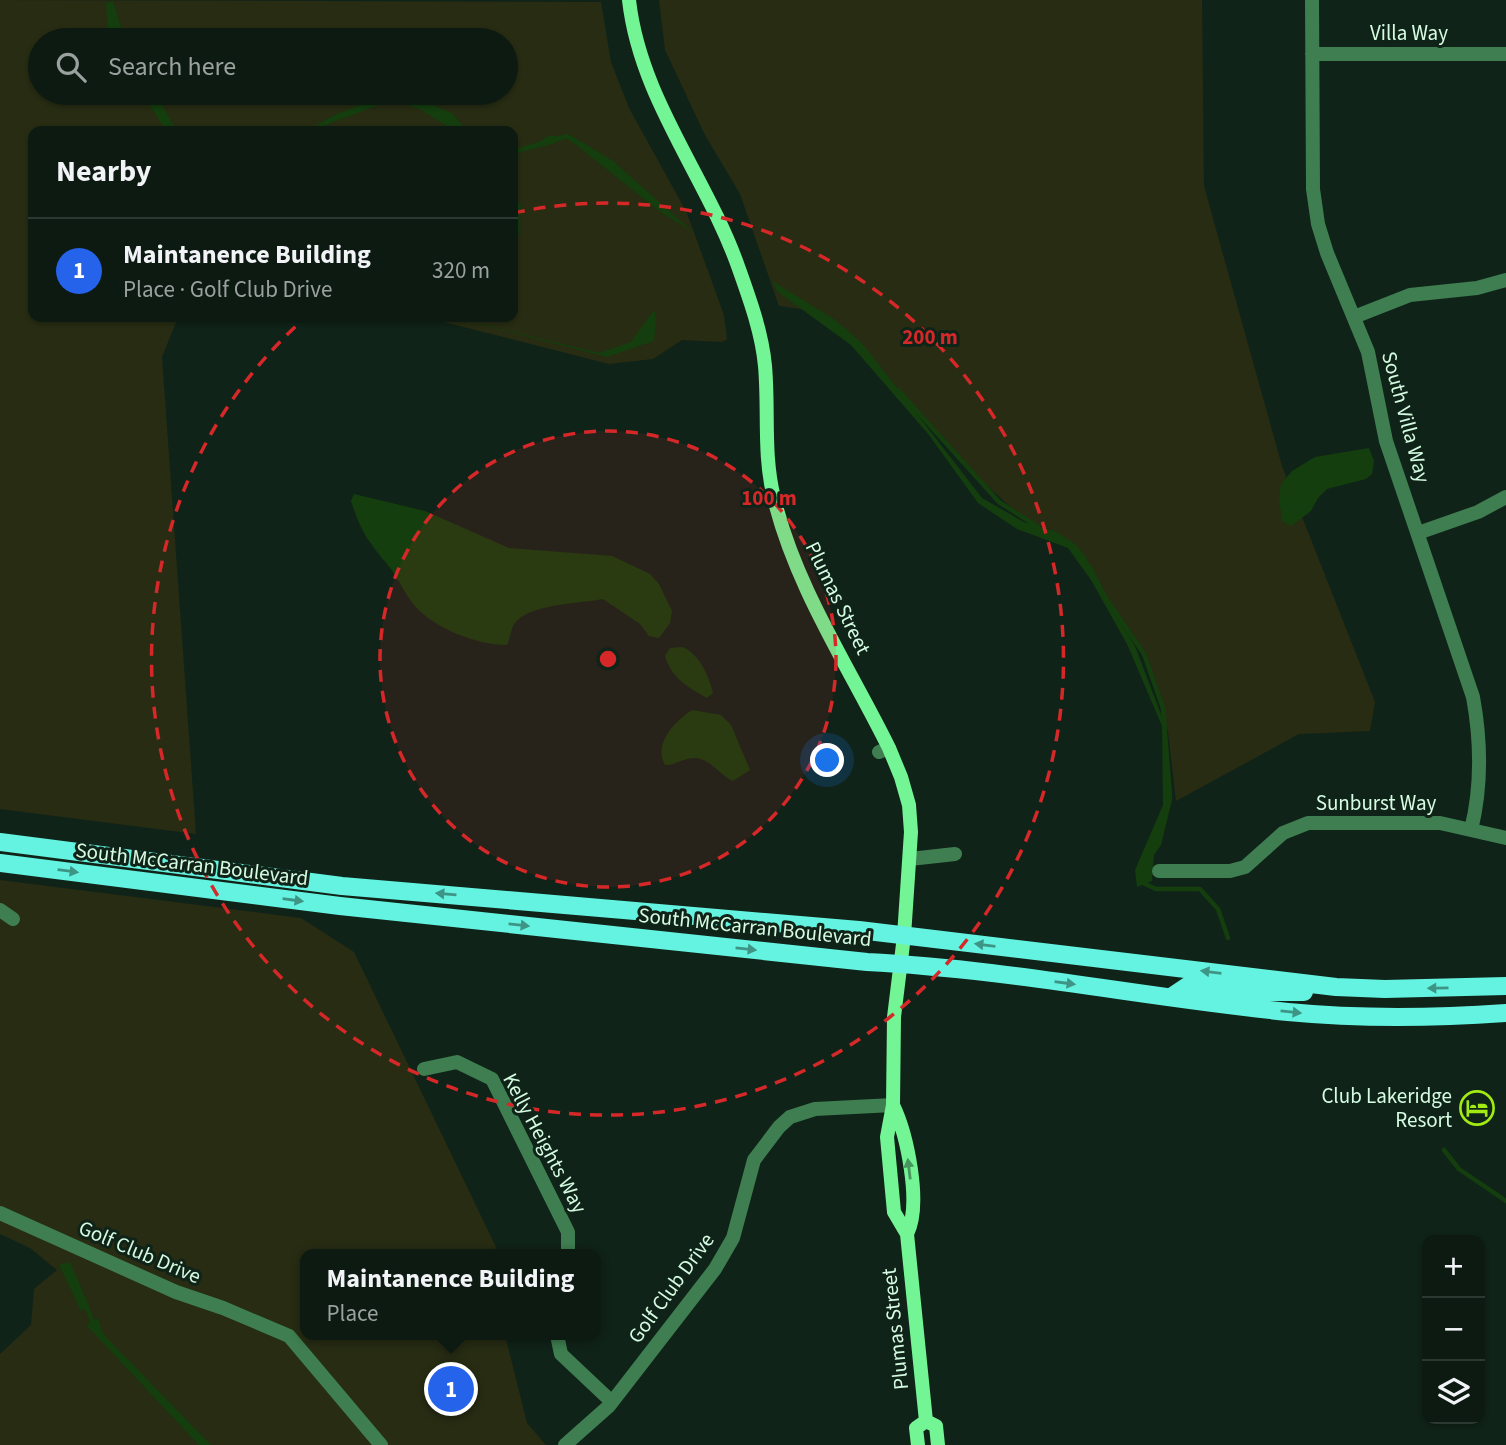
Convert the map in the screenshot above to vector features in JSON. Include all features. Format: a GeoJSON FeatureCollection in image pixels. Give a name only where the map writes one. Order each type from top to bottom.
{"type":"FeatureCollection","features":[{"type":"Feature","properties":{"kind":"main road","name":"South McCarran Boulevard"},"geometry":{"type":"LineString","coordinates":[[0,842],[342,886],[904,936],[1336,987],[1385,989],[1506,986]]}},
{"type":"Feature","properties":{"kind":"main road","name":"South McCarran Boulevard"},"geometry":{"type":"LineString","coordinates":[[0,863],[340,906],[900,964],[1331,1015],[1426,1018],[1506,1013]]}},
{"type":"Feature","properties":{"kind":"main road"},"geometry":{"type":"LineString","coordinates":[[1171,997],[1189,985],[1293,993],[1336,987]]}},
{"type":"Feature","properties":{"kind":"street","name":"Plumas Street"},"geometry":{"type":"LineString","coordinates":[[629,0],[645,69],[664,114],[729,242],[757,325],[765,367],[767,470],[780,523],[800,573],[909,805],[910,859],[894,1017],[893,1105],[887,1137],[894,1212],[907,1234],[926,1421]]}},
{"type":"Feature","properties":{"kind":"street","name":"South Villa Way"},"geometry":{"type":"LineString","coordinates":[[1312,0],[1313,190],[1327,253],[1368,352],[1386,441],[1474,697],[1479,742],[1479,801],[1471,830]]}},
{"type":"Feature","properties":{"kind":"street","name":"Villa Way"},"geometry":{"type":"LineString","coordinates":[[1312,54],[1506,54]]}},
{"type":"Feature","properties":{"kind":"street"},"geometry":{"type":"LineString","coordinates":[[1354,317],[1410,295],[1477,288],[1506,280]]}},
{"type":"Feature","properties":{"kind":"street"},"geometry":{"type":"LineString","coordinates":[[1418,533],[1478,512],[1506,497]]}},
{"type":"Feature","properties":{"kind":"street","name":"Sunburst Way"},"geometry":{"type":"LineString","coordinates":[[1159,871],[1230,871],[1257,859],[1283,833],[1308,822],[1440,822],[1506,838]]}},
{"type":"Feature","properties":{"kind":"street"},"geometry":{"type":"LineString","coordinates":[[910,859],[955,854]]}},
{"type":"Feature","properties":{"kind":"street"},"geometry":{"type":"LineString","coordinates":[[0,910],[13,919]]}},
{"type":"Feature","properties":{"kind":"street","name":"Kelly Heights Way"},"geometry":{"type":"LineString","coordinates":[[424,1069],[457,1062],[492,1079],[568,1232],[568,1249]]}},
{"type":"Feature","properties":{"kind":"street","name":"Golf Club Drive"},"geometry":{"type":"LineString","coordinates":[[565,1445],[612,1402],[695,1298],[726,1252],[748,1174],[761,1149],[779,1127],[790,1117],[816,1109],[893,1105]]}},
{"type":"Feature","properties":{"kind":"street","name":"Golf Club Drive"},"geometry":{"type":"LineString","coordinates":[[0,1213],[176,1293],[223,1308],[289,1336],[381,1445]]}},
{"type":"Feature","properties":{"kind":"street"},"geometry":{"type":"LineString","coordinates":[[558,1340],[561,1354],[612,1402]]}},
{"type":"Feature","properties":{"kind":"street","name":"Plumas Street"},"geometry":{"type":"LineString","coordinates":[[918,1445],[916,1428],[926,1421]]}},
{"type":"Feature","properties":{"kind":"street","name":"Plumas Street"},"geometry":{"type":"LineString","coordinates":[[926,1421],[936,1426],[938,1445]]}},
{"type":"Feature","properties":{"kind":"shaded area"},"geometry":{"type":"Polygon","coordinates":[[[0,0],[601,2],[611,62],[629,108],[687,213],[724,315],[727,339],[722,342],[682,340],[653,359],[609,364],[444,322],[518,322],[518,126],[28,126],[28,322],[176,322],[162,357],[196,834],[0,809],[0,0]]]}},
{"type":"Feature","properties":{"kind":"shaded area"},"geometry":{"type":"Polygon","coordinates":[[[659,0],[1202,0],[1204,186],[1282,466],[1375,702],[1370,731],[1299,734],[1176,801],[1168,732],[1143,651],[1099,586],[1056,532],[1024,519],[968,469],[850,335],[815,311],[779,306],[740,194],[705,135],[665,50],[659,0]]]}},
{"type":"Feature","properties":{"kind":"shaded area"},"geometry":{"type":"Polygon","coordinates":[[[113,1],[121,28],[108,28],[106,3],[113,1]]]}},
{"type":"Feature","properties":{"kind":"shaded area"},"geometry":{"type":"Polygon","coordinates":[[[150,105],[162,105],[174,126],[163,126],[150,105]]]}},
{"type":"Feature","properties":{"kind":"shaded area"},"geometry":{"type":"Polygon","coordinates":[[[361,105],[379,105],[316,126],[361,105]]]}},
{"type":"Feature","properties":{"kind":"shaded area"},"geometry":{"type":"Polygon","coordinates":[[[407,105],[432,105],[452,113],[463,126],[447,126],[420,109],[407,105]]]}},
{"type":"Feature","properties":{"kind":"shaded area"},"geometry":{"type":"Polygon","coordinates":[[[548,136],[555,136],[556,143],[518,153],[518,148],[548,136]]]}},
{"type":"Feature","properties":{"kind":"shaded area"},"geometry":{"type":"Polygon","coordinates":[[[572,136],[613,161],[693,232],[659,211],[570,140],[572,136]]]}},
{"type":"Feature","properties":{"kind":"shaded area"},"geometry":{"type":"Polygon","coordinates":[[[518,202],[521,205],[518,236],[518,202]]]}},
{"type":"Feature","properties":{"kind":"shaded area"},"geometry":{"type":"Polygon","coordinates":[[[772,281],[834,319],[862,343],[982,498],[1024,522],[1055,531],[1075,544],[1086,557],[1096,583],[1135,646],[1165,725],[1172,800],[1161,845],[1154,855],[1152,881],[1137,887],[1135,870],[1163,805],[1162,726],[1127,644],[1091,580],[1068,548],[1017,529],[978,503],[929,435],[851,345],[778,292],[772,281]]]}},
{"type":"Feature","properties":{"kind":"shaded area"},"geometry":{"type":"Polygon","coordinates":[[[654,310],[654,341],[607,357],[471,322],[599,353],[631,342],[654,310]]]}},
{"type":"Feature","properties":{"kind":"shaded area"},"geometry":{"type":"Polygon","coordinates":[[[1369,448],[1374,461],[1372,474],[1366,479],[1327,489],[1311,511],[1291,526],[1282,521],[1279,498],[1281,484],[1292,471],[1315,457],[1369,448]]]}},
{"type":"Feature","properties":{"kind":"shaded area"},"geometry":{"type":"Polygon","coordinates":[[[354,494],[425,511],[509,548],[612,556],[650,574],[659,584],[672,611],[670,623],[659,638],[649,636],[640,624],[603,599],[531,612],[514,624],[507,645],[470,639],[434,622],[411,602],[363,530],[351,501],[354,494]]]}},
{"type":"Feature","properties":{"kind":"shaded area"},"geometry":{"type":"Polygon","coordinates":[[[682,647],[693,654],[706,673],[713,693],[707,698],[682,681],[668,664],[665,656],[670,648],[682,647]]]}},
{"type":"Feature","properties":{"kind":"shaded area"},"geometry":{"type":"Polygon","coordinates":[[[692,710],[721,715],[731,725],[750,770],[733,781],[701,759],[687,759],[665,765],[662,757],[664,741],[679,720],[692,710]]]}},
{"type":"Feature","properties":{"kind":"shaded area"},"geometry":{"type":"Polygon","coordinates":[[[0,880],[301,918],[354,952],[496,1247],[300,1249],[300,1340],[506,1340],[527,1423],[546,1445],[0,1445],[0,1354],[31,1325],[34,1289],[57,1270],[30,1248],[0,1234],[0,880]]]}},
{"type":"Feature","properties":{"kind":"shaded area"},"geometry":{"type":"Polygon","coordinates":[[[70,1262],[89,1306],[81,1311],[59,1265],[70,1262]]]}},
{"type":"Feature","properties":{"kind":"shaded area"},"geometry":{"type":"Polygon","coordinates":[[[98,1318],[102,1332],[108,1339],[211,1445],[199,1445],[86,1325],[98,1318]]]}},
{"type":"Feature","properties":{"kind":"waterway"},"geometry":{"type":"LineString","coordinates":[[550,141],[567,136],[574,141]]}},
{"type":"Feature","properties":{"kind":"waterway"},"geometry":{"type":"LineString","coordinates":[[898,390],[999,502],[1038,527]]}},
{"type":"Feature","properties":{"kind":"waterway"},"geometry":{"type":"LineString","coordinates":[[1089,566],[1105,597],[1144,654],[1163,708],[1170,796]]}},
{"type":"Feature","properties":{"kind":"waterway"},"geometry":{"type":"LineString","coordinates":[[1141,882],[1156,889],[1200,889],[1218,909],[1228,938]]}},
{"type":"Feature","properties":{"kind":"waterway"},"geometry":{"type":"LineString","coordinates":[[1444,1150],[1459,1169],[1506,1201]]}},
{"type":"Feature","properties":{"kind":"waterway"},"geometry":{"type":"LineString","coordinates":[[85,1304],[94,1324]]}},
{"type":"Feature","properties":{"kind":"place","name":"Club Lakeridge Resort"},"geometry":{"type":"Point","coordinates":[1477,1108]}},
{"type":"Feature","properties":{"kind":"place","name":"Maintanence Building"},"geometry":{"type":"Point","coordinates":[451,1389]}}]}
